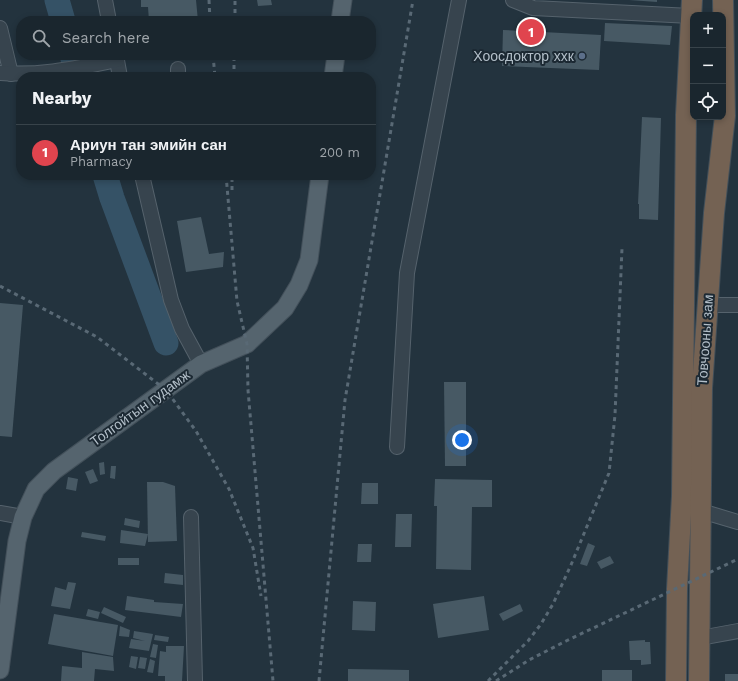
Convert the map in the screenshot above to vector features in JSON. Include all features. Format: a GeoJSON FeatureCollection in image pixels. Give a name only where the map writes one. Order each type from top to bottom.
{"type":"FeatureCollection","features":[{"type":"Feature","properties":{"kind":"highway","name":"Товчооны зам"},"geometry":{"type":"LineString","coordinates":[[699,681],[702,388],[714,213],[729,116],[723,0]]}},
{"type":"Feature","properties":{"kind":"highway","name":"Товчооны зам"},"geometry":{"type":"LineString","coordinates":[[691,84],[692,8]]}},
{"type":"Feature","properties":{"kind":"highway","name":"Товчооны зам"},"geometry":{"type":"LineString","coordinates":[[676,681],[676,589],[682,496],[690,115]]}},
{"type":"Feature","properties":{"kind":"main road"},"geometry":{"type":"LineString","coordinates":[[341,16],[343,0]]}},
{"type":"Feature","properties":{"kind":"main road"},"geometry":{"type":"LineString","coordinates":[[334,72],[335,60]]}},
{"type":"Feature","properties":{"kind":"main road","name":"Толгойтын гудамж"},"geometry":{"type":"LineString","coordinates":[[0,670],[2,635],[17,541],[23,517],[36,489],[54,471],[201,364],[246,344],[285,308],[299,285],[309,260],[319,180]]}},
{"type":"Feature","properties":{"kind":"street"},"geometry":{"type":"LineString","coordinates":[[105,0],[108,16]]}},
{"type":"Feature","properties":{"kind":"street"},"geometry":{"type":"LineString","coordinates":[[397,447],[407,273],[459,0]]}},
{"type":"Feature","properties":{"kind":"street"},"geometry":{"type":"LineString","coordinates":[[513,0],[533,8],[692,8]]}},
{"type":"Feature","properties":{"kind":"street"},"geometry":{"type":"LineString","coordinates":[[0,28],[6,74]]}},
{"type":"Feature","properties":{"kind":"street"},"geometry":{"type":"LineString","coordinates":[[60,72],[109,60]]}},
{"type":"Feature","properties":{"kind":"street"},"geometry":{"type":"LineString","coordinates":[[116,60],[119,72]]}},
{"type":"Feature","properties":{"kind":"street"},"geometry":{"type":"LineString","coordinates":[[143,180],[170,300],[182,329],[201,364]]}},
{"type":"Feature","properties":{"kind":"street"},"geometry":{"type":"LineString","coordinates":[[708,305],[738,304]]}},
{"type":"Feature","properties":{"kind":"street"},"geometry":{"type":"LineString","coordinates":[[701,511],[738,522]]}},
{"type":"Feature","properties":{"kind":"street"},"geometry":{"type":"LineString","coordinates":[[0,514],[23,517]]}},
{"type":"Feature","properties":{"kind":"street"},"geometry":{"type":"LineString","coordinates":[[191,517],[195,681]]}},
{"type":"Feature","properties":{"kind":"street"},"geometry":{"type":"LineString","coordinates":[[700,638],[738,631]]}},
{"type":"Feature","properties":{"kind":"building"},"geometry":{"type":"Polygon","coordinates":[[[141,0],[196,0],[198,16],[149,16],[148,7],[141,7],[141,0]]]}},
{"type":"Feature","properties":{"kind":"building"},"geometry":{"type":"Polygon","coordinates":[[[257,0],[271,0],[272,5],[258,6],[257,0]]]}},
{"type":"Feature","properties":{"kind":"building"},"geometry":{"type":"Polygon","coordinates":[[[629,0],[657,0],[657,2],[629,0]]]}},
{"type":"Feature","properties":{"kind":"building"},"geometry":{"type":"Polygon","coordinates":[[[605,23],[672,26],[670,45],[604,41],[605,23]]]}},
{"type":"Feature","properties":{"kind":"building"},"geometry":{"type":"Polygon","coordinates":[[[503,30],[601,35],[599,70],[502,66],[503,30]]]}},
{"type":"Feature","properties":{"kind":"building"},"geometry":{"type":"Polygon","coordinates":[[[642,117],[661,118],[658,220],[639,219],[638,204],[642,117]]]}},
{"type":"Feature","properties":{"kind":"building"},"geometry":{"type":"Polygon","coordinates":[[[201,217],[209,254],[224,252],[223,267],[186,272],[177,221],[201,217]]]}},
{"type":"Feature","properties":{"kind":"building"},"geometry":{"type":"Polygon","coordinates":[[[0,303],[23,305],[12,437],[0,436],[0,303]]]}},
{"type":"Feature","properties":{"kind":"building"},"geometry":{"type":"Polygon","coordinates":[[[444,382],[466,382],[466,466],[445,466],[444,382]]]}},
{"type":"Feature","properties":{"kind":"building"},"geometry":{"type":"Polygon","coordinates":[[[104,462],[105,474],[100,475],[99,463],[104,462]]]}},
{"type":"Feature","properties":{"kind":"building"},"geometry":{"type":"Polygon","coordinates":[[[111,466],[116,466],[115,479],[110,478],[111,466]]]}},
{"type":"Feature","properties":{"kind":"building"},"geometry":{"type":"Polygon","coordinates":[[[93,469],[98,481],[90,484],[85,472],[93,469]]]}},
{"type":"Feature","properties":{"kind":"building"},"geometry":{"type":"Polygon","coordinates":[[[68,477],[78,479],[76,491],[66,489],[68,477]]]}},
{"type":"Feature","properties":{"kind":"building"},"geometry":{"type":"Polygon","coordinates":[[[435,479],[492,480],[492,507],[472,507],[471,570],[436,569],[437,506],[434,506],[435,479]]]}},
{"type":"Feature","properties":{"kind":"building"},"geometry":{"type":"Polygon","coordinates":[[[147,482],[163,482],[175,486],[177,541],[148,542],[147,482]]]}},
{"type":"Feature","properties":{"kind":"building"},"geometry":{"type":"Polygon","coordinates":[[[362,483],[378,483],[378,504],[361,504],[362,483]]]}},
{"type":"Feature","properties":{"kind":"building"},"geometry":{"type":"Polygon","coordinates":[[[396,514],[412,514],[411,547],[395,547],[396,514]]]}},
{"type":"Feature","properties":{"kind":"building"},"geometry":{"type":"Polygon","coordinates":[[[125,518],[140,521],[139,528],[124,525],[125,518]]]}},
{"type":"Feature","properties":{"kind":"building"},"geometry":{"type":"Polygon","coordinates":[[[121,530],[148,534],[145,546],[120,543],[121,530]]]}},
{"type":"Feature","properties":{"kind":"building"},"geometry":{"type":"Polygon","coordinates":[[[82,532],[106,536],[105,541],[81,537],[82,532]]]}},
{"type":"Feature","properties":{"kind":"building"},"geometry":{"type":"Polygon","coordinates":[[[588,543],[595,546],[587,566],[580,564],[588,543]]]}},
{"type":"Feature","properties":{"kind":"building"},"geometry":{"type":"Polygon","coordinates":[[[358,544],[372,544],[371,562],[357,562],[358,544]]]}},
{"type":"Feature","properties":{"kind":"building"},"geometry":{"type":"Polygon","coordinates":[[[610,556],[614,563],[601,569],[597,562],[610,556]]]}},
{"type":"Feature","properties":{"kind":"building"},"geometry":{"type":"Polygon","coordinates":[[[118,558],[139,558],[139,565],[118,565],[118,558]]]}},
{"type":"Feature","properties":{"kind":"building"},"geometry":{"type":"Polygon","coordinates":[[[165,573],[183,575],[183,585],[164,583],[165,573]]]}},
{"type":"Feature","properties":{"kind":"building"},"geometry":{"type":"Polygon","coordinates":[[[68,582],[76,583],[70,609],[51,606],[55,587],[66,590],[68,582]]]}},
{"type":"Feature","properties":{"kind":"building"},"geometry":{"type":"Polygon","coordinates":[[[127,596],[154,600],[154,602],[183,604],[181,617],[125,610],[127,596]]]}},
{"type":"Feature","properties":{"kind":"building"},"geometry":{"type":"Polygon","coordinates":[[[484,596],[489,630],[438,638],[433,604],[484,596]]]}},
{"type":"Feature","properties":{"kind":"building"},"geometry":{"type":"Polygon","coordinates":[[[353,601],[376,602],[375,631],[352,630],[353,601]]]}},
{"type":"Feature","properties":{"kind":"building"},"geometry":{"type":"Polygon","coordinates":[[[520,604],[523,611],[503,621],[499,614],[520,604]]]}},
{"type":"Feature","properties":{"kind":"building"},"geometry":{"type":"Polygon","coordinates":[[[104,607],[126,617],[123,623],[101,613],[104,607]]]}},
{"type":"Feature","properties":{"kind":"building"},"geometry":{"type":"Polygon","coordinates":[[[88,609],[100,612],[98,619],[86,616],[88,609]]]}},
{"type":"Feature","properties":{"kind":"building"},"geometry":{"type":"Polygon","coordinates":[[[54,614],[118,625],[113,656],[48,644],[54,614]]]}},
{"type":"Feature","properties":{"kind":"building"},"geometry":{"type":"Polygon","coordinates":[[[120,626],[130,630],[129,637],[119,636],[120,626]]]}},
{"type":"Feature","properties":{"kind":"building"},"geometry":{"type":"Polygon","coordinates":[[[134,631],[153,634],[149,651],[129,648],[131,639],[145,641],[133,638],[134,631]]]}},
{"type":"Feature","properties":{"kind":"building"},"geometry":{"type":"Polygon","coordinates":[[[155,635],[169,637],[168,642],[154,640],[155,635]]]}},
{"type":"Feature","properties":{"kind":"building"},"geometry":{"type":"Polygon","coordinates":[[[645,640],[645,642],[650,642],[651,664],[641,665],[641,660],[630,660],[629,641],[645,640]]]}},
{"type":"Feature","properties":{"kind":"building"},"geometry":{"type":"Polygon","coordinates":[[[153,644],[158,645],[156,658],[150,657],[153,644]]]}},
{"type":"Feature","properties":{"kind":"building"},"geometry":{"type":"Polygon","coordinates":[[[166,646],[184,646],[182,681],[165,681],[165,676],[158,676],[160,651],[166,652],[166,646]]]}},
{"type":"Feature","properties":{"kind":"building"},"geometry":{"type":"Polygon","coordinates":[[[82,652],[113,657],[114,671],[95,669],[94,681],[61,681],[62,666],[82,668],[82,652]]]}},
{"type":"Feature","properties":{"kind":"building"},"geometry":{"type":"Polygon","coordinates":[[[131,656],[138,657],[136,669],[129,667],[131,656]]]}},
{"type":"Feature","properties":{"kind":"building"},"geometry":{"type":"Polygon","coordinates":[[[140,657],[147,658],[145,669],[138,668],[140,657]]]}},
{"type":"Feature","properties":{"kind":"building"},"geometry":{"type":"Polygon","coordinates":[[[150,659],[155,661],[153,673],[147,672],[150,659]]]}},
{"type":"Feature","properties":{"kind":"building"},"geometry":{"type":"Polygon","coordinates":[[[348,669],[409,670],[409,681],[348,681],[348,669]]]}},
{"type":"Feature","properties":{"kind":"building"},"geometry":{"type":"Polygon","coordinates":[[[602,670],[632,670],[632,681],[602,681],[602,670]]]}},
{"type":"Feature","properties":{"kind":"building"},"geometry":{"type":"Polygon","coordinates":[[[725,674],[738,674],[738,681],[725,681],[725,674]]]}},
{"type":"Feature","properties":{"kind":"waterway"},"geometry":{"type":"LineString","coordinates":[[57,0],[62,16]]}},
{"type":"Feature","properties":{"kind":"waterway"},"geometry":{"type":"LineString","coordinates":[[73,60],[77,72]]}},
{"type":"Feature","properties":{"kind":"waterway"},"geometry":{"type":"LineString","coordinates":[[107,180],[166,343]]}},
{"type":"Feature","properties":{"kind":"railway"},"geometry":{"type":"LineString","coordinates":[[209,0],[210,16]]}},
{"type":"Feature","properties":{"kind":"railway"},"geometry":{"type":"LineString","coordinates":[[235,0],[235,16]]}},
{"type":"Feature","properties":{"kind":"railway"},"geometry":{"type":"LineString","coordinates":[[319,681],[345,400],[413,0]]}},
{"type":"Feature","properties":{"kind":"railway"},"geometry":{"type":"LineString","coordinates":[[213,60],[215,72]]}},
{"type":"Feature","properties":{"kind":"railway"},"geometry":{"type":"LineString","coordinates":[[234,60],[234,72]]}},
{"type":"Feature","properties":{"kind":"railway"},"geometry":{"type":"LineString","coordinates":[[226,180],[237,301],[247,344],[248,390],[273,681]]}},
{"type":"Feature","properties":{"kind":"railway"},"geometry":{"type":"LineString","coordinates":[[232,180],[232,190]]}},
{"type":"Feature","properties":{"kind":"railway"},"geometry":{"type":"LineString","coordinates":[[488,681],[528,641],[541,624],[553,604],[571,565],[609,473],[615,415],[622,248]]}},
{"type":"Feature","properties":{"kind":"railway"},"geometry":{"type":"LineString","coordinates":[[0,286],[97,337],[166,390],[196,431],[229,489],[253,548],[261,596]]}},
{"type":"Feature","properties":{"kind":"railway"},"geometry":{"type":"LineString","coordinates":[[496,681],[529,660],[566,641],[738,559]]}},
{"type":"Feature","properties":{"kind":"place","name":"Ариун тан эмийн сан"},"geometry":{"type":"Point","coordinates":[531,32]}},
{"type":"Feature","properties":{"kind":"place","name":"Хоосдоктор ххк"},"geometry":{"type":"Point","coordinates":[582,56]}}]}
